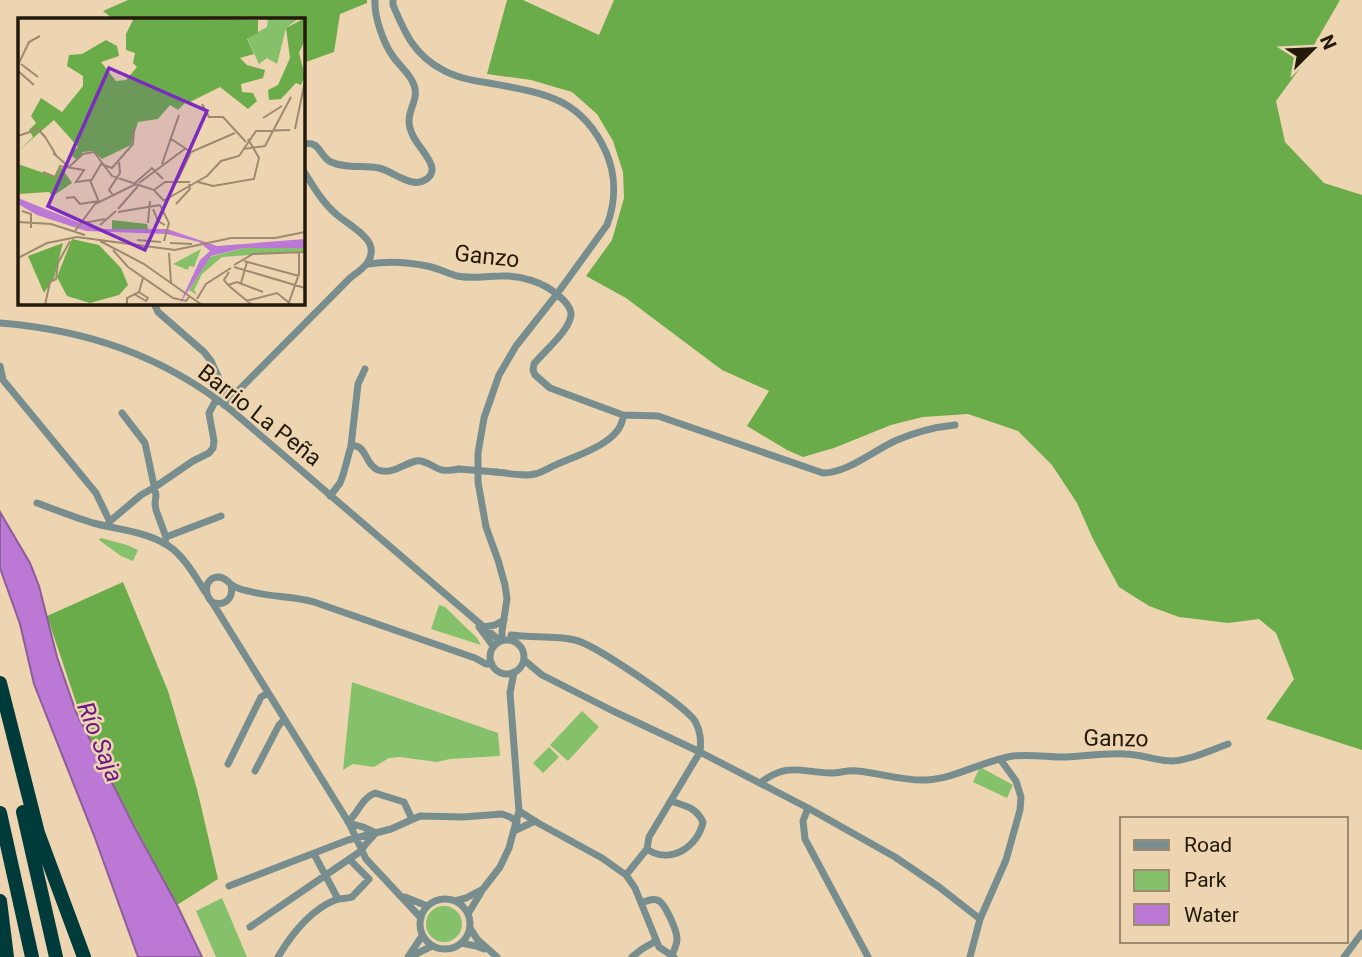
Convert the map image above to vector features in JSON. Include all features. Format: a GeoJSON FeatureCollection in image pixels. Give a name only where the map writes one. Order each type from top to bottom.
{"type":"FeatureCollection","features":[{"type":"Feature","properties":{"kind":"highway"},"geometry":{"type":"LineString","coordinates":[[0,683],[38,833],[84,957]]}},
{"type":"Feature","properties":{"kind":"highway"},"geometry":{"type":"LineString","coordinates":[[0,707],[56,957]]}},
{"type":"Feature","properties":{"kind":"highway"},"geometry":{"type":"LineString","coordinates":[[0,813],[32,957]]}},
{"type":"Feature","properties":{"kind":"highway"},"geometry":{"type":"LineString","coordinates":[[0,901],[7,957]]}},
{"type":"Feature","properties":{"kind":"street"},"geometry":{"type":"LineString","coordinates":[[304,144],[308,142],[316,146],[325,159],[332,163],[379,168],[412,182],[425,181],[431,173],[432,167],[415,140],[410,126],[416,88],[410,76],[391,55],[380,30],[374,9],[375,0]]}},
{"type":"Feature","properties":{"kind":"street"},"geometry":{"type":"LineString","coordinates":[[393,0],[405,34],[422,57],[454,75],[545,95],[563,102],[583,117],[599,137],[610,160],[614,184],[611,213],[599,237],[516,346],[499,375],[481,436],[478,482],[486,527],[498,560],[507,599],[501,640]]}},
{"type":"Feature","properties":{"kind":"street"},"geometry":{"type":"LineString","coordinates":[[154,304],[158,312],[211,361],[226,402],[350,278],[368,264],[372,251],[369,241],[320,197],[304,172]]}},
{"type":"Feature","properties":{"kind":"street","name":"Ganzo"},"geometry":{"type":"LineString","coordinates":[[368,264],[382,262],[426,266],[457,276],[476,278],[502,275],[524,278],[557,294]]}},
{"type":"Feature","properties":{"kind":"street"},"geometry":{"type":"LineString","coordinates":[[557,294],[568,304],[570,322],[534,364],[535,375],[550,388],[623,415],[659,416],[832,473],[896,440],[955,425]]}},
{"type":"Feature","properties":{"kind":"street","name":"Barrio La Peña"},"geometry":{"type":"LineString","coordinates":[[1,323],[65,332],[107,343],[190,381],[216,400],[226,402],[330,496],[501,640]]}},
{"type":"Feature","properties":{"kind":"street"},"geometry":{"type":"LineString","coordinates":[[0,366],[4,380],[96,493],[108,523]]}},
{"type":"Feature","properties":{"kind":"street","name":"Barrio La Peña"},"geometry":{"type":"LineString","coordinates":[[330,496],[343,475],[351,446],[358,384],[365,369]]}},
{"type":"Feature","properties":{"kind":"street"},"geometry":{"type":"LineString","coordinates":[[108,523],[141,495],[192,461],[209,453],[213,448],[214,436],[209,413],[216,400]]}},
{"type":"Feature","properties":{"kind":"street"},"geometry":{"type":"LineString","coordinates":[[122,412],[145,443],[155,488],[156,510],[165,540],[192,571],[212,602],[348,823],[366,859],[421,918]]}},
{"type":"Feature","properties":{"kind":"street","name":"Barrio La Peña"},"geometry":{"type":"LineString","coordinates":[[351,446],[358,445],[373,468],[384,471],[400,469],[421,461],[445,471],[459,469],[533,475],[596,447],[620,427],[623,415]]}},
{"type":"Feature","properties":{"kind":"street"},"geometry":{"type":"LineString","coordinates":[[37,503],[83,520],[108,523],[165,540],[221,516]]}},
{"type":"Feature","properties":{"kind":"street"},"geometry":{"type":"LineString","coordinates":[[192,571],[203,576],[227,579],[232,585],[250,592],[305,600],[492,664]]}},
{"type":"Feature","properties":{"kind":"street"},"geometry":{"type":"LineString","coordinates":[[206,594],[208,582],[214,578]]}},
{"type":"Feature","properties":{"kind":"street"},"geometry":{"type":"LineString","coordinates":[[223,620],[223,610],[230,598],[232,585]]}},
{"type":"Feature","properties":{"kind":"street"},"geometry":{"type":"LineString","coordinates":[[212,602],[223,603],[250,592]]}},
{"type":"Feature","properties":{"kind":"street"},"geometry":{"type":"LineString","coordinates":[[506,611],[511,638],[520,646],[524,660],[542,675],[808,808],[895,858],[980,919]]}},
{"type":"Feature","properties":{"kind":"street","name":"Barrio La Peña"},"geometry":{"type":"LineString","coordinates":[[471,617],[493,646]]}},
{"type":"Feature","properties":{"kind":"street"},"geometry":{"type":"LineString","coordinates":[[484,627],[504,620]]}},
{"type":"Feature","properties":{"kind":"street"},"geometry":{"type":"LineString","coordinates":[[468,914],[500,867],[509,848],[519,811],[510,689],[504,674],[492,664],[490,655],[493,646],[501,640],[552,636],[590,645],[659,691],[693,718],[701,737],[700,752],[649,837],[647,849],[626,875]]}},
{"type":"Feature","properties":{"kind":"street"},"geometry":{"type":"LineString","coordinates":[[475,658],[490,655]]}},
{"type":"Feature","properties":{"kind":"street"},"geometry":{"type":"LineString","coordinates":[[510,689],[516,671],[524,660]]}},
{"type":"Feature","properties":{"kind":"street"},"geometry":{"type":"LineString","coordinates":[[504,674],[516,671],[542,675]]}},
{"type":"Feature","properties":{"kind":"street"},"geometry":{"type":"LineString","coordinates":[[228,764],[261,697],[268,693]]}},
{"type":"Feature","properties":{"kind":"street"},"geometry":{"type":"LineString","coordinates":[[255,771],[278,725],[284,720]]}},
{"type":"Feature","properties":{"kind":"street","name":"Ganzo"},"geometry":{"type":"LineString","coordinates":[[760,783],[784,770],[802,769],[829,773],[853,771],[914,780],[940,779],[1000,759],[1034,755],[1063,757],[1124,754],[1171,761],[1228,744]]}},
{"type":"Feature","properties":{"kind":"street"},"geometry":{"type":"LineString","coordinates":[[970,957],[980,919],[1006,860],[1020,810],[1021,797],[1016,781],[1000,759]]}},
{"type":"Feature","properties":{"kind":"street"},"geometry":{"type":"LineString","coordinates":[[348,823],[366,797],[375,793],[404,802],[412,819]]}},
{"type":"Feature","properties":{"kind":"street"},"geometry":{"type":"LineString","coordinates":[[647,849],[660,856],[672,854],[689,847],[699,833],[703,822],[697,811],[671,801]]}},
{"type":"Feature","properties":{"kind":"street"},"geometry":{"type":"LineString","coordinates":[[808,808],[803,821],[805,839],[868,957]]}},
{"type":"Feature","properties":{"kind":"street"},"geometry":{"type":"LineString","coordinates":[[519,811],[602,858],[626,875],[635,888],[656,941],[659,947],[673,956],[677,937],[664,905],[660,900],[654,899],[641,903]]}},
{"type":"Feature","properties":{"kind":"street"},"geometry":{"type":"LineString","coordinates":[[229,886],[314,854],[355,835],[391,829],[420,816],[502,814],[517,822]]}},
{"type":"Feature","properties":{"kind":"street"},"geometry":{"type":"LineString","coordinates":[[514,831],[535,821]]}},
{"type":"Feature","properties":{"kind":"street"},"geometry":{"type":"LineString","coordinates":[[348,823],[376,833]]}},
{"type":"Feature","properties":{"kind":"street"},"geometry":{"type":"LineString","coordinates":[[355,835],[363,827]]}},
{"type":"Feature","properties":{"kind":"street"},"geometry":{"type":"LineString","coordinates":[[250,927],[361,851],[376,833]]}},
{"type":"Feature","properties":{"kind":"street"},"geometry":{"type":"LineString","coordinates":[[314,854],[338,899]]}},
{"type":"Feature","properties":{"kind":"street"},"geometry":{"type":"LineString","coordinates":[[278,957],[288,940],[323,907],[338,899],[352,897],[369,880],[349,859]]}},
{"type":"Feature","properties":{"kind":"street"},"geometry":{"type":"LineString","coordinates":[[455,901],[483,889]]}},
{"type":"Feature","properties":{"kind":"street"},"geometry":{"type":"LineString","coordinates":[[401,895],[427,906]]}},
{"type":"Feature","properties":{"kind":"street"},"geometry":{"type":"LineString","coordinates":[[444,957],[422,936],[420,927],[427,906],[442,898],[462,905],[468,914],[470,928],[494,955]]}},
{"type":"Feature","properties":{"kind":"street"},"geometry":{"type":"LineString","coordinates":[[452,957],[470,928]]}},
{"type":"Feature","properties":{"kind":"street"},"geometry":{"type":"LineString","coordinates":[[1344,957],[1362,933]]}},
{"type":"Feature","properties":{"kind":"street"},"geometry":{"type":"LineString","coordinates":[[409,957],[422,936]]}},
{"type":"Feature","properties":{"kind":"street"},"geometry":{"type":"LineString","coordinates":[[632,957],[656,941]]}},
{"type":"Feature","properties":{"kind":"street"},"geometry":{"type":"LineString","coordinates":[[409,957],[436,947],[448,949],[458,945],[476,946],[494,955]]}},
{"type":"Feature","properties":{"kind":"green space"},"geometry":{"type":"Polygon","coordinates":[[[128,0],[367,0],[367,3],[340,14],[334,52],[304,63],[304,18],[112,18],[103,11],[128,0]]]}},
{"type":"Feature","properties":{"kind":"green space"},"geometry":{"type":"Polygon","coordinates":[[[507,0],[523,0],[599,35],[614,0],[1340,0],[1303,64],[1276,101],[1285,142],[1324,183],[1362,195],[1362,750],[1266,719],[1294,679],[1276,633],[1259,619],[1228,623],[1179,617],[1149,606],[1119,587],[1077,503],[1052,465],[1018,431],[968,414],[923,417],[891,425],[834,448],[803,457],[747,426],[769,391],[722,370],[626,298],[586,276],[612,240],[624,198],[623,172],[613,141],[597,114],[572,92],[531,80],[487,74],[507,0]]]}},
{"type":"Feature","properties":{"kind":"green space"},"geometry":{"type":"Polygon","coordinates":[[[101,538],[138,550],[133,561],[121,556],[99,540],[101,538]]]}},
{"type":"Feature","properties":{"kind":"green space"},"geometry":{"type":"Polygon","coordinates":[[[123,582],[168,691],[197,789],[218,879],[177,905],[87,735],[47,616],[123,582]]]}},
{"type":"Feature","properties":{"kind":"green space"},"geometry":{"type":"Polygon","coordinates":[[[439,605],[445,607],[481,645],[431,629],[439,605]]]}},
{"type":"Feature","properties":{"kind":"green space"},"geometry":{"type":"Polygon","coordinates":[[[352,682],[498,733],[500,756],[437,762],[400,757],[389,758],[374,767],[353,764],[343,770],[352,682]]]}},
{"type":"Feature","properties":{"kind":"green space"},"geometry":{"type":"Polygon","coordinates":[[[582,711],[599,727],[568,761],[550,745],[582,711]]]}},
{"type":"Feature","properties":{"kind":"green space"},"geometry":{"type":"Polygon","coordinates":[[[549,747],[559,757],[543,773],[533,763],[549,747]]]}},
{"type":"Feature","properties":{"kind":"green space"},"geometry":{"type":"Polygon","coordinates":[[[980,767],[1013,785],[1007,798],[973,782],[980,767]]]}},
{"type":"Feature","properties":{"kind":"green space"},"geometry":{"type":"Polygon","coordinates":[[[222,898],[247,957],[216,957],[196,911],[222,898]]]}},
{"type":"Feature","properties":{"kind":"green space"},"geometry":{"type":"Polygon","coordinates":[[[444,906],[457,911],[462,924],[457,937],[444,942],[431,937],[426,924],[431,911],[444,906]]]}},
{"type":"Feature","properties":{"kind":"water"},"geometry":{"type":"Polygon","coordinates":[[[0,512],[30,563],[39,586],[57,657],[76,712],[202,957],[138,957],[95,838],[34,684],[20,624],[0,568],[0,512]]]}},
{"type":"Feature","properties":{"kind":"water label","name":"Río Saja"},"geometry":{"type":"Point","coordinates":[100,742]}}]}
